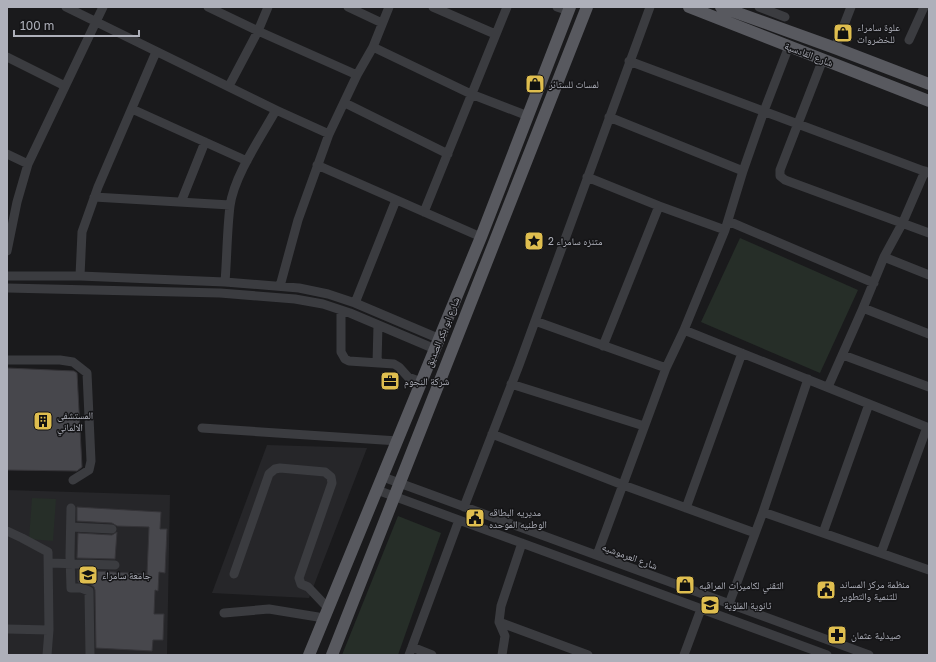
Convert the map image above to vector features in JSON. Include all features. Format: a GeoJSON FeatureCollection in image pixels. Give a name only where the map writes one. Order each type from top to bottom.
{"type":"FeatureCollection","features":[{"type":"Feature","properties":{"kind":"main road","name":"شارع ابو بكر الصديق"},"geometry":{"type":"LineString","coordinates":[[332,655],[587,7]]}},
{"type":"Feature","properties":{"kind":"main road","name":"شارع القادسية"},"geometry":{"type":"LineString","coordinates":[[689,7],[929,101]]}},
{"type":"Feature","properties":{"kind":"main road","name":"شارع القادسية"},"geometry":{"type":"LineString","coordinates":[[721,7],[929,84]]}},
{"type":"Feature","properties":{"kind":"main road","name":"شارع ابو بكر الصديق"},"geometry":{"type":"LineString","coordinates":[[309,655],[438,344],[569,9]]}},
{"type":"Feature","properties":{"kind":"street"},"geometry":{"type":"LineString","coordinates":[[66,7],[276,110],[329,134]]}},
{"type":"Feature","properties":{"kind":"street"},"geometry":{"type":"LineString","coordinates":[[7,251],[17,202],[28,164],[103,7]]}},
{"type":"Feature","properties":{"kind":"street"},"geometry":{"type":"LineString","coordinates":[[208,7],[357,75]]}},
{"type":"Feature","properties":{"kind":"street"},"geometry":{"type":"LineString","coordinates":[[229,86],[258,31],[268,7]]}},
{"type":"Feature","properties":{"kind":"street"},"geometry":{"type":"LineString","coordinates":[[348,7],[382,23]]}},
{"type":"Feature","properties":{"kind":"street"},"geometry":{"type":"LineString","coordinates":[[280,286],[298,220],[329,134],[357,75],[373,47],[389,7]]}},
{"type":"Feature","properties":{"kind":"street"},"geometry":{"type":"LineString","coordinates":[[432,7],[495,34]]}},
{"type":"Feature","properties":{"kind":"street"},"geometry":{"type":"LineString","coordinates":[[424,212],[507,7]]}},
{"type":"Feature","properties":{"kind":"street"},"geometry":{"type":"LineString","coordinates":[[557,7],[569,9]]}},
{"type":"Feature","properties":{"kind":"street"},"geometry":{"type":"LineString","coordinates":[[464,506],[535,321],[650,7]]}},
{"type":"Feature","properties":{"kind":"street"},"geometry":{"type":"LineString","coordinates":[[759,7],[785,17]]}},
{"type":"Feature","properties":{"kind":"street"},"geometry":{"type":"LineString","coordinates":[[835,48],[851,7]]}},
{"type":"Feature","properties":{"kind":"street"},"geometry":{"type":"LineString","coordinates":[[909,40],[924,7]]}},
{"type":"Feature","properties":{"kind":"street"},"geometry":{"type":"LineString","coordinates":[[597,555],[666,368],[684,330],[726,230],[743,171],[789,46]]}},
{"type":"Feature","properties":{"kind":"street"},"geometry":{"type":"LineString","coordinates":[[373,47],[471,94],[528,116]]}},
{"type":"Feature","properties":{"kind":"street"},"geometry":{"type":"LineString","coordinates":[[80,276],[82,232],[94,197],[156,52]]}},
{"type":"Feature","properties":{"kind":"street"},"geometry":{"type":"LineString","coordinates":[[7,57],[65,86]]}},
{"type":"Feature","properties":{"kind":"street"},"geometry":{"type":"LineString","coordinates":[[823,59],[780,170],[780,176],[785,180],[903,222],[929,233]]}},
{"type":"Feature","properties":{"kind":"street"},"geometry":{"type":"LineString","coordinates":[[630,61],[927,172],[884,257],[828,387]]}},
{"type":"Feature","properties":{"kind":"street"},"geometry":{"type":"LineString","coordinates":[[344,103],[448,154]]}},
{"type":"Feature","properties":{"kind":"street"},"geometry":{"type":"LineString","coordinates":[[132,109],[247,161]]}},
{"type":"Feature","properties":{"kind":"street"},"geometry":{"type":"LineString","coordinates":[[225,282],[230,205],[235,188],[247,161],[276,110]]}},
{"type":"Feature","properties":{"kind":"street"},"geometry":{"type":"LineString","coordinates":[[609,117],[743,171]]}},
{"type":"Feature","properties":{"kind":"street"},"geometry":{"type":"LineString","coordinates":[[181,202],[205,142]]}},
{"type":"Feature","properties":{"kind":"street"},"geometry":{"type":"LineString","coordinates":[[7,154],[28,164]]}},
{"type":"Feature","properties":{"kind":"street"},"geometry":{"type":"LineString","coordinates":[[317,165],[481,237]]}},
{"type":"Feature","properties":{"kind":"street"},"geometry":{"type":"LineString","coordinates":[[587,177],[658,206],[726,230]]}},
{"type":"Feature","properties":{"kind":"street"},"geometry":{"type":"LineString","coordinates":[[94,197],[230,205]]}},
{"type":"Feature","properties":{"kind":"street"},"geometry":{"type":"LineString","coordinates":[[355,303],[396,200]]}},
{"type":"Feature","properties":{"kind":"street"},"geometry":{"type":"LineString","coordinates":[[603,346],[658,206]]}},
{"type":"Feature","properties":{"kind":"street"},"geometry":{"type":"LineString","coordinates":[[728,221],[874,282]]}},
{"type":"Feature","properties":{"kind":"street"},"geometry":{"type":"LineString","coordinates":[[884,257],[929,275]]}},
{"type":"Feature","properties":{"kind":"street"},"geometry":{"type":"LineString","coordinates":[[7,276],[80,276],[225,282],[280,286],[328,294],[355,303],[438,344]]}},
{"type":"Feature","properties":{"kind":"street"},"geometry":{"type":"LineString","coordinates":[[7,288],[220,293],[276,296],[323,304],[378,325],[438,344]]}},
{"type":"Feature","properties":{"kind":"street"},"geometry":{"type":"LineString","coordinates":[[863,308],[929,334]]}},
{"type":"Feature","properties":{"kind":"street"},"geometry":{"type":"LineString","coordinates":[[341,310],[342,356],[349,361],[397,365],[408,377],[422,382]]}},
{"type":"Feature","properties":{"kind":"street"},"geometry":{"type":"LineString","coordinates":[[535,321],[666,368]]}},
{"type":"Feature","properties":{"kind":"street"},"geometry":{"type":"LineString","coordinates":[[377,363],[378,325]]}},
{"type":"Feature","properties":{"kind":"street"},"geometry":{"type":"LineString","coordinates":[[684,330],[928,427],[881,553]]}},
{"type":"Feature","properties":{"kind":"street"},"geometry":{"type":"LineString","coordinates":[[686,508],[742,353]]}},
{"type":"Feature","properties":{"kind":"street"},"geometry":{"type":"LineString","coordinates":[[843,355],[929,387]]}},
{"type":"Feature","properties":{"kind":"street"},"geometry":{"type":"LineString","coordinates":[[7,360],[60,360],[73,362],[87,373],[91,461],[89,470],[73,480]]}},
{"type":"Feature","properties":{"kind":"street"},"geometry":{"type":"LineString","coordinates":[[729,604],[763,512],[808,379]]}},
{"type":"Feature","properties":{"kind":"street"},"geometry":{"type":"LineString","coordinates":[[511,384],[644,426]]}},
{"type":"Feature","properties":{"kind":"street"},"geometry":{"type":"LineString","coordinates":[[823,533],[869,404]]}},
{"type":"Feature","properties":{"kind":"street"},"geometry":{"type":"LineString","coordinates":[[202,428],[398,441]]}},
{"type":"Feature","properties":{"kind":"street"},"geometry":{"type":"LineString","coordinates":[[492,434],[623,485],[755,533]]}},
{"type":"Feature","properties":{"kind":"street"},"geometry":{"type":"LineString","coordinates":[[234,574],[269,474],[275,469],[280,468],[325,472],[331,477],[332,482],[299,578],[301,584],[308,588],[326,613]]}},
{"type":"Feature","properties":{"kind":"street","name":"شارع العرموشيه"},"geometry":{"type":"LineString","coordinates":[[383,477],[870,655]]}},
{"type":"Feature","properties":{"kind":"street"},"geometry":{"type":"LineString","coordinates":[[377,490],[827,655]]}},
{"type":"Feature","properties":{"kind":"street"},"geometry":{"type":"LineString","coordinates":[[71,508],[71,588],[81,588],[89,591],[90,655]]}},
{"type":"Feature","properties":{"kind":"street"},"geometry":{"type":"LineString","coordinates":[[763,512],[929,570]]}},
{"type":"Feature","properties":{"kind":"street"},"geometry":{"type":"LineString","coordinates":[[432,655],[410,651],[459,520]]}},
{"type":"Feature","properties":{"kind":"street"},"geometry":{"type":"LineString","coordinates":[[71,527],[112,529]]}},
{"type":"Feature","properties":{"kind":"street"},"geometry":{"type":"LineString","coordinates":[[7,531],[48,552],[49,630],[47,655]]}},
{"type":"Feature","properties":{"kind":"street"},"geometry":{"type":"LineString","coordinates":[[502,655],[505,636],[499,622],[501,606],[522,544]]}},
{"type":"Feature","properties":{"kind":"street"},"geometry":{"type":"LineString","coordinates":[[49,563],[115,565]]}},
{"type":"Feature","properties":{"kind":"street"},"geometry":{"type":"LineString","coordinates":[[676,600],[682,586]]}},
{"type":"Feature","properties":{"kind":"street"},"geometry":{"type":"LineString","coordinates":[[224,613],[269,609],[326,613]]}},
{"type":"Feature","properties":{"kind":"street"},"geometry":{"type":"LineString","coordinates":[[684,655],[701,609]]}},
{"type":"Feature","properties":{"kind":"street"},"geometry":{"type":"LineString","coordinates":[[499,622],[588,655]]}},
{"type":"Feature","properties":{"kind":"street"},"geometry":{"type":"LineString","coordinates":[[7,629],[49,630]]}},
{"type":"Feature","properties":{"kind":"shaded area"},"geometry":{"type":"Polygon","coordinates":[[[740,238],[858,290],[820,373],[701,322],[740,238]]]}},
{"type":"Feature","properties":{"kind":"shaded area"},"geometry":{"type":"Polygon","coordinates":[[[267,445],[367,448],[309,598],[212,593],[267,445]]]}},
{"type":"Feature","properties":{"kind":"shaded area","name":"جامعة سامراء"},"geometry":{"type":"Polygon","coordinates":[[[7,490],[170,495],[167,655],[7,655],[7,490]]]}},
{"type":"Feature","properties":{"kind":"shaded area"},"geometry":{"type":"Polygon","coordinates":[[[32,498],[56,499],[53,541],[29,539],[32,498]]]}},
{"type":"Feature","properties":{"kind":"shaded area"},"geometry":{"type":"Polygon","coordinates":[[[398,516],[441,533],[398,655],[342,655],[398,516]]]}},
{"type":"Feature","properties":{"kind":"building","name":"المستشفى الالماني"},"geometry":{"type":"Polygon","coordinates":[[[7,368],[74,371],[77,373],[82,467],[77,471],[7,470],[7,368]]]}},
{"type":"Feature","properties":{"kind":"building"},"geometry":{"type":"Polygon","coordinates":[[[77,507],[161,512],[160,529],[167,529],[165,573],[159,572],[158,591],[155,590],[154,614],[164,614],[163,640],[153,640],[152,651],[96,648],[95,590],[91,585],[78,582],[78,570],[147,574],[149,527],[117,526],[112,523],[77,521],[77,507]]]}},
{"type":"Feature","properties":{"kind":"building"},"geometry":{"type":"Polygon","coordinates":[[[117,532],[115,559],[77,558],[78,533],[112,535],[117,532]]]}},
{"type":"Feature","properties":{"kind":"place","name":"علوة سامراء للخضروات"},"geometry":{"type":"Point","coordinates":[843,33]}},
{"type":"Feature","properties":{"kind":"place","name":"لمسات للستائر"},"geometry":{"type":"Point","coordinates":[535,84]}},
{"type":"Feature","properties":{"kind":"place","name":"متنزه سامراء 2"},"geometry":{"type":"Point","coordinates":[534,241]}},
{"type":"Feature","properties":{"kind":"place","name":"شركة النجوم"},"geometry":{"type":"Point","coordinates":[390,381]}},
{"type":"Feature","properties":{"kind":"place","name":"المستشفى الالماني"},"geometry":{"type":"Point","coordinates":[43,421]}},
{"type":"Feature","properties":{"kind":"place","name":"مديريه البطاقه الوطنيه الموحده"},"geometry":{"type":"Point","coordinates":[475,518]}},
{"type":"Feature","properties":{"kind":"place","name":"جامعة سامراء"},"geometry":{"type":"Point","coordinates":[88,575]}},
{"type":"Feature","properties":{"kind":"place","name":"التقني لكاميرات المراقبه"},"geometry":{"type":"Point","coordinates":[685,585]}},
{"type":"Feature","properties":{"kind":"place","name":"منظمة مركز المساند للتنمية والتطوير"},"geometry":{"type":"Point","coordinates":[826,590]}},
{"type":"Feature","properties":{"kind":"place","name":"ثانوية الملوية"},"geometry":{"type":"Point","coordinates":[710,605]}},
{"type":"Feature","properties":{"kind":"place","name":"صيدلية عثمان"},"geometry":{"type":"Point","coordinates":[837,635]}}]}
